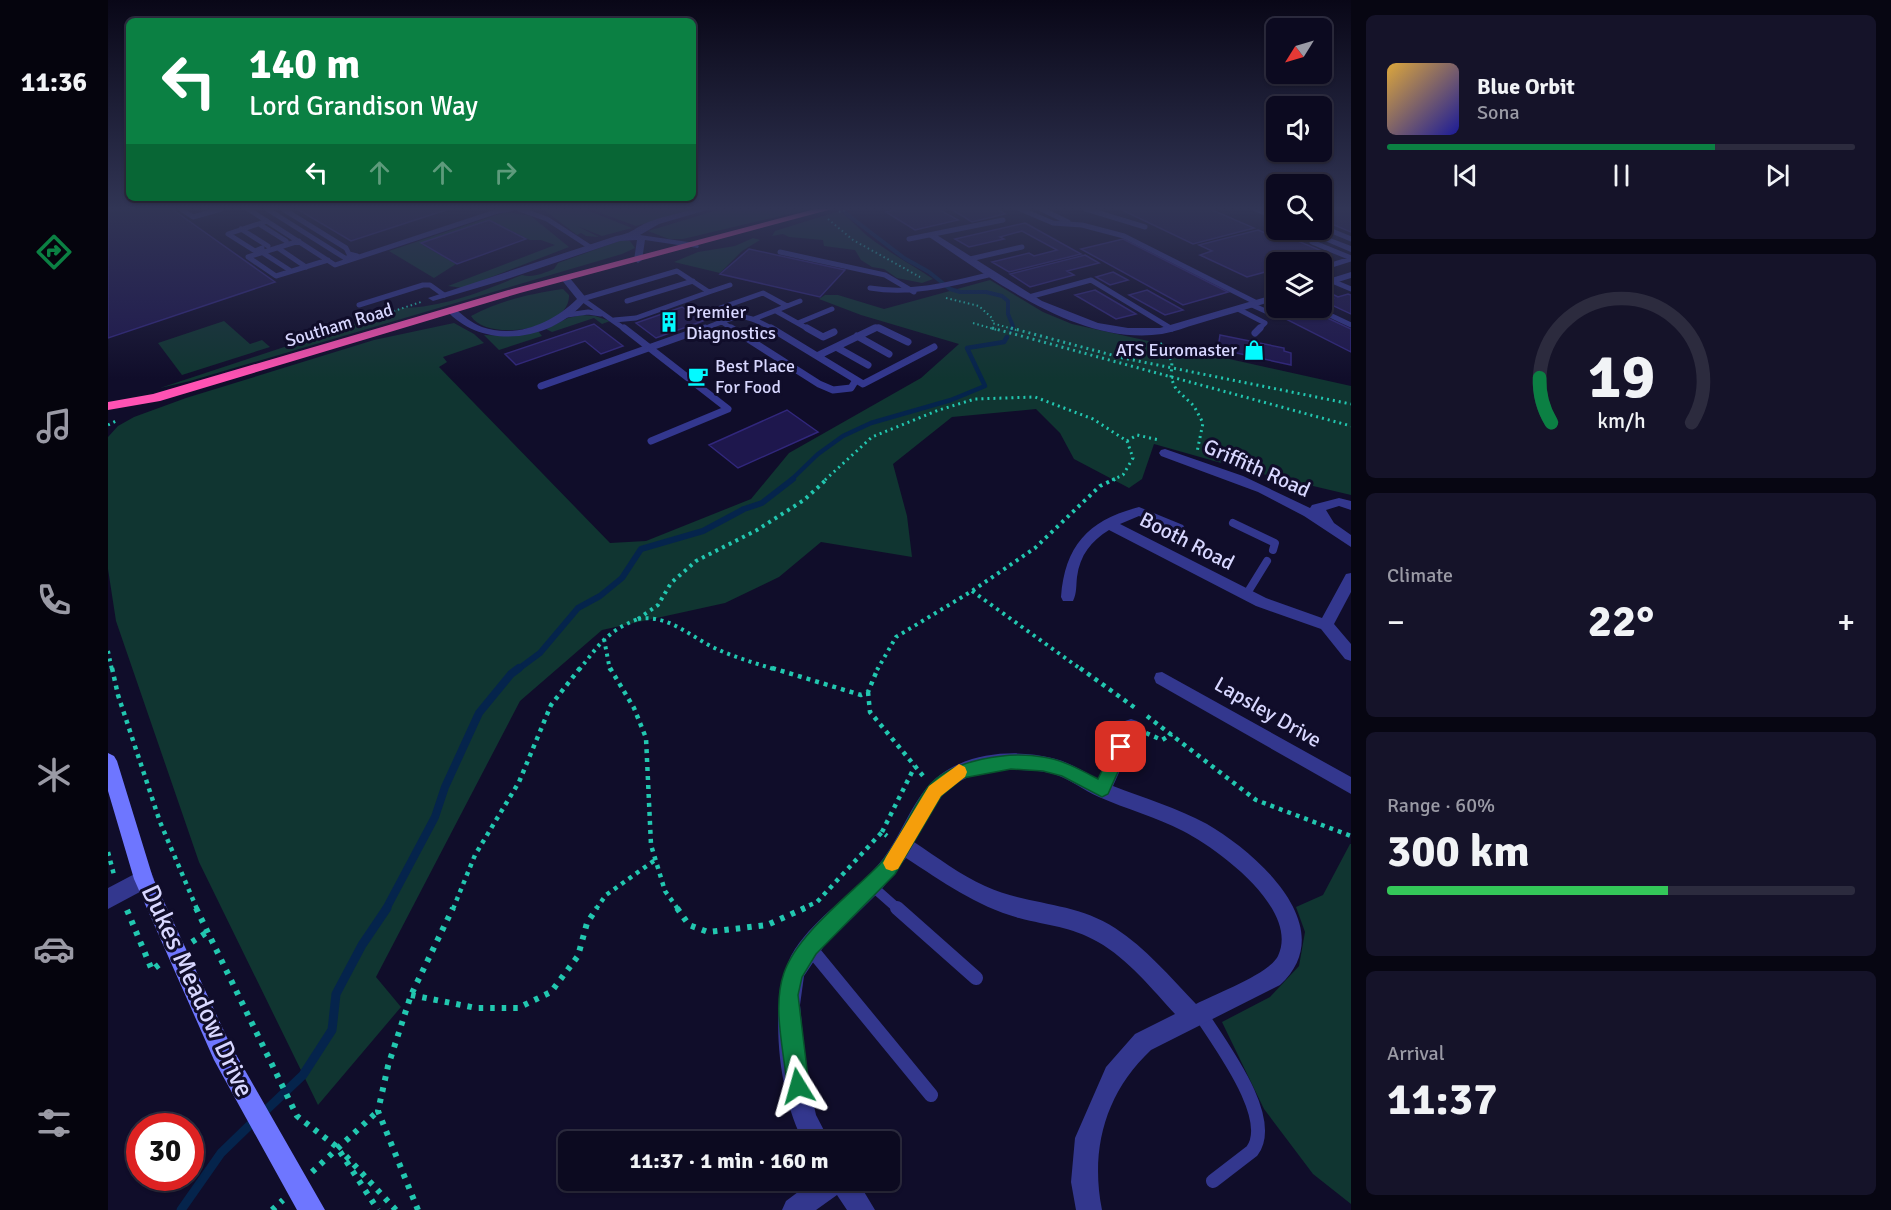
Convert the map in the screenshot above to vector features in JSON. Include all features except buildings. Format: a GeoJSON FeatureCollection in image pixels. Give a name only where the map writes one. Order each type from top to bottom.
{"type":"FeatureCollection","features":[{"type":"Feature","properties":{"kind":"highway","name":"Southam Road"},"geometry":{"type":"LineString","coordinates":[[108,406],[155,398],[451,310],[617,265]]}},
{"type":"Feature","properties":{"kind":"highway","name":"Southam Road"},"geometry":{"type":"LineString","coordinates":[[108,421],[155,398]]}},
{"type":"Feature","properties":{"kind":"street","name":"Southam Road"},"geometry":{"type":"LineString","coordinates":[[433,298],[537,265]]}},
{"type":"Feature","properties":{"kind":"street"},"geometry":{"type":"LineString","coordinates":[[979,265],[1070,319],[1108,328],[1145,332],[1172,329],[1266,300]]}},
{"type":"Feature","properties":{"kind":"street"},"geometry":{"type":"LineString","coordinates":[[1332,281],[1351,275]]}},
{"type":"Feature","properties":{"kind":"street"},"geometry":{"type":"LineString","coordinates":[[451,310],[469,325],[479,329],[517,333],[540,328],[567,315],[582,299],[566,279]]}},
{"type":"Feature","properties":{"kind":"street","name":"Griffith Road"},"geometry":{"type":"LineString","coordinates":[[1166,453],[1273,495],[1329,524],[1351,542]]}},
{"type":"Feature","properties":{"kind":"street","name":"Griffith Road"},"geometry":{"type":"LineString","coordinates":[[1329,524],[1317,508],[1339,502],[1351,506]]}},
{"type":"Feature","properties":{"kind":"street","name":"Booth Road"},"geometry":{"type":"LineString","coordinates":[[1068,597],[1068,575],[1085,538],[1108,524],[1139,511],[1179,528]]}},
{"type":"Feature","properties":{"kind":"street","name":"Booth Road"},"geometry":{"type":"LineString","coordinates":[[1108,524],[1246,595],[1326,625]]}},
{"type":"Feature","properties":{"kind":"street"},"geometry":{"type":"LineString","coordinates":[[1351,578],[1326,625],[1351,655]]}},
{"type":"Feature","properties":{"kind":"street","name":"Lapsley Drive"},"geometry":{"type":"LineString","coordinates":[[1162,678],[1351,786]]}},
{"type":"Feature","properties":{"kind":"street"},"geometry":{"type":"LineString","coordinates":[[1102,789],[1131,726]]}},
{"type":"Feature","properties":{"kind":"street","name":"Dukes Meadow Drive"},"geometry":{"type":"LineString","coordinates":[[108,760],[144,879],[222,1052],[293,1181],[312,1210]]}},
{"type":"Feature","properties":{"kind":"street"},"geometry":{"type":"LineString","coordinates":[[812,1131],[801,1103],[788,995],[793,974],[809,947],[888,868],[935,791],[959,772],[1011,762],[1043,764],[1066,770],[1102,789],[1200,830],[1242,859],[1260,876],[1286,916],[1292,936],[1291,949],[1285,965],[1272,977],[1143,1042],[1114,1075],[1087,1138],[1084,1182],[1089,1210]]}},
{"type":"Feature","properties":{"kind":"street"},"geometry":{"type":"LineString","coordinates":[[903,846],[979,894],[1020,908],[1069,917],[1107,935],[1140,961],[1196,1015]]}},
{"type":"Feature","properties":{"kind":"street"},"geometry":{"type":"LineString","coordinates":[[108,899],[144,879]]}},
{"type":"Feature","properties":{"kind":"street"},"geometry":{"type":"LineString","coordinates":[[795,1210],[821,1191]]}},
{"type":"Feature","properties":{"kind":"street"},"geometry":{"type":"LineString","coordinates":[[849,1191],[862,1210]]}},
{"type":"Feature","properties":{"kind":"lane"},"geometry":{"type":"LineString","coordinates":[[282,265],[284,274],[310,265]]}},
{"type":"Feature","properties":{"kind":"lane"},"geometry":{"type":"LineString","coordinates":[[288,265],[291,272]]}},
{"type":"Feature","properties":{"kind":"lane"},"geometry":{"type":"LineString","coordinates":[[296,265],[299,269]]}},
{"type":"Feature","properties":{"kind":"lane"},"geometry":{"type":"LineString","coordinates":[[841,265],[885,275],[914,292]]}},
{"type":"Feature","properties":{"kind":"lane"},"geometry":{"type":"LineString","coordinates":[[1181,265],[1266,310]]}},
{"type":"Feature","properties":{"kind":"lane"},"geometry":{"type":"LineString","coordinates":[[582,299],[677,271],[709,292]]}},
{"type":"Feature","properties":{"kind":"lane"},"geometry":{"type":"LineString","coordinates":[[870,288],[887,292],[914,292],[992,274]]}},
{"type":"Feature","properties":{"kind":"lane"},"geometry":{"type":"LineString","coordinates":[[1029,297],[1091,280],[1172,329]]}},
{"type":"Feature","properties":{"kind":"lane"},"geometry":{"type":"LineString","coordinates":[[627,301],[693,281]]}},
{"type":"Feature","properties":{"kind":"lane"},"geometry":{"type":"LineString","coordinates":[[1332,281],[1351,289]]}},
{"type":"Feature","properties":{"kind":"lane"},"geometry":{"type":"LineString","coordinates":[[359,305],[423,285],[430,285],[444,295]]}},
{"type":"Feature","properties":{"kind":"lane"},"geometry":{"type":"LineString","coordinates":[[614,320],[636,318],[730,285]]}},
{"type":"Feature","properties":{"kind":"lane"},"geometry":{"type":"LineString","coordinates":[[703,314],[763,293],[787,306]]}},
{"type":"Feature","properties":{"kind":"lane"},"geometry":{"type":"LineString","coordinates":[[582,299],[614,320],[728,409],[651,441]]}},
{"type":"Feature","properties":{"kind":"lane"},"geometry":{"type":"LineString","coordinates":[[754,319],[800,301]]}},
{"type":"Feature","properties":{"kind":"lane"},"geometry":{"type":"LineString","coordinates":[[798,323],[832,309]]}},
{"type":"Feature","properties":{"kind":"lane"},"geometry":{"type":"LineString","coordinates":[[1238,309],[1265,323],[1254,333]]}},
{"type":"Feature","properties":{"kind":"lane"},"geometry":{"type":"LineString","coordinates":[[776,311],[823,337],[834,332]]}},
{"type":"Feature","properties":{"kind":"lane"},"geometry":{"type":"LineString","coordinates":[[567,315],[588,312],[606,315]]}},
{"type":"Feature","properties":{"kind":"lane"},"geometry":{"type":"LineString","coordinates":[[1332,316],[1351,325]]}},
{"type":"Feature","properties":{"kind":"lane"},"geometry":{"type":"LineString","coordinates":[[541,386],[736,317],[754,319],[863,384],[934,347]]}},
{"type":"Feature","properties":{"kind":"lane"},"geometry":{"type":"LineString","coordinates":[[722,322],[819,384],[833,390],[851,388],[856,380]]}},
{"type":"Feature","properties":{"kind":"lane"},"geometry":{"type":"LineString","coordinates":[[817,356],[877,327],[908,342]]}},
{"type":"Feature","properties":{"kind":"lane"},"geometry":{"type":"LineString","coordinates":[[857,336],[889,354]]}},
{"type":"Feature","properties":{"kind":"lane"},"geometry":{"type":"LineString","coordinates":[[836,347],[868,365]]}},
{"type":"Feature","properties":{"kind":"lane","name":"Booth Road"},"geometry":{"type":"LineString","coordinates":[[1233,524],[1275,543],[1273,550]]}},
{"type":"Feature","properties":{"kind":"lane","name":"Booth Road"},"geometry":{"type":"LineString","coordinates":[[1246,595],[1267,561]]}},
{"type":"Feature","properties":{"kind":"lane"},"geometry":{"type":"LineString","coordinates":[[872,886],[976,978]]}},
{"type":"Feature","properties":{"kind":"lane"},"geometry":{"type":"LineString","coordinates":[[809,947],[931,1095]]}},
{"type":"Feature","properties":{"kind":"lane"},"geometry":{"type":"LineString","coordinates":[[1196,1015],[1240,1078],[1257,1118],[1259,1132],[1257,1144],[1250,1153],[1213,1181]]}},
{"type":"Feature","properties":{"kind":"path"},"geometry":{"type":"LineString","coordinates":[[900,265],[919,276],[928,288],[954,301],[979,306],[993,319],[992,323],[1124,358],[1351,404]]}},
{"type":"Feature","properties":{"kind":"path"},"geometry":{"type":"LineString","coordinates":[[973,324],[1351,426]]}},
{"type":"Feature","properties":{"kind":"path"},"geometry":{"type":"LineString","coordinates":[[1145,332],[1162,345],[1172,361],[1171,378],[1176,389],[1194,406],[1203,423],[1200,445],[1193,462]]}},
{"type":"Feature","properties":{"kind":"path"},"geometry":{"type":"LineString","coordinates":[[638,619],[658,604],[672,583],[696,561],[757,530],[804,500],[872,437],[939,410],[975,399],[1035,397],[1092,419],[1127,441],[1133,458],[1123,475],[1100,486],[1035,548],[972,591],[896,637],[879,666],[868,692],[870,712],[935,791]]}},
{"type":"Feature","properties":{"kind":"path"},"geometry":{"type":"LineString","coordinates":[[972,591],[1172,734],[1256,800],[1351,836]]}},
{"type":"Feature","properties":{"kind":"path"},"geometry":{"type":"LineString","coordinates":[[418,1210],[378,1111],[388,1066],[411,995],[452,911],[475,855],[519,782],[551,705],[604,638],[619,626],[651,616],[666,620],[720,650],[764,666],[861,695],[868,692]]}},
{"type":"Feature","properties":{"kind":"path"},"geometry":{"type":"LineString","coordinates":[[604,638],[610,670],[634,708],[646,738],[651,845],[655,860],[665,891],[689,925],[708,932],[767,925],[817,902],[882,832],[915,765]]}},
{"type":"Feature","properties":{"kind":"path"},"geometry":{"type":"LineString","coordinates":[[108,651],[118,695],[164,833],[181,876],[297,1116],[337,1147],[396,1210]]}},
{"type":"Feature","properties":{"kind":"path"},"geometry":{"type":"LineString","coordinates":[[1131,726],[1162,740],[1172,734]]}},
{"type":"Feature","properties":{"kind":"path"},"geometry":{"type":"LineString","coordinates":[[882,832],[903,846]]}},
{"type":"Feature","properties":{"kind":"path"},"geometry":{"type":"LineString","coordinates":[[411,995],[476,1008],[518,1008],[551,992],[579,956],[587,922],[606,896],[655,860]]}},
{"type":"Feature","properties":{"kind":"path"},"geometry":{"type":"LineString","coordinates":[[337,1147],[378,1111]]}},
{"type":"Feature","properties":{"kind":"path"},"geometry":{"type":"LineString","coordinates":[[337,1147],[378,1210]]}},
{"type":"Feature","properties":{"kind":"green space"},"geometry":{"type":"Polygon","coordinates":[[[413,265],[454,265],[434,278],[413,265]]]}},
{"type":"Feature","properties":{"kind":"green space"},"geometry":{"type":"Polygon","coordinates":[[[502,265],[521,265],[463,288],[448,286],[502,265]]]}},
{"type":"Feature","properties":{"kind":"green space"},"geometry":{"type":"Polygon","coordinates":[[[556,265],[583,265],[160,388],[402,308],[449,301],[522,275],[530,276],[554,269],[556,265]]]}},
{"type":"Feature","properties":{"kind":"green space"},"geometry":{"type":"Polygon","coordinates":[[[688,265],[728,265],[720,273],[688,265]]]}},
{"type":"Feature","properties":{"kind":"green space"},"geometry":{"type":"Polygon","coordinates":[[[870,265],[912,265],[933,279],[922,283],[897,278],[884,269],[870,265]]]}},
{"type":"Feature","properties":{"kind":"green space"},"geometry":{"type":"Polygon","coordinates":[[[990,280],[1043,312],[1072,324],[1351,386],[1351,495],[1246,470],[1154,444],[1142,479],[1129,488],[1074,459],[1060,433],[1036,409],[952,417],[893,464],[907,516],[912,557],[821,542],[779,577],[725,603],[602,630],[520,701],[376,977],[401,1007],[318,1105],[199,862],[116,621],[108,569],[108,437],[118,426],[134,417],[186,398],[374,340],[454,323],[474,334],[484,343],[443,357],[447,362],[439,367],[610,543],[646,541],[751,499],[789,453],[921,378],[959,344],[861,315],[819,299],[825,295],[838,295],[884,309],[990,280]]]}},
{"type":"Feature","properties":{"kind":"green space"},"geometry":{"type":"Polygon","coordinates":[[[563,289],[569,295],[566,307],[557,316],[543,324],[510,330],[493,329],[480,324],[471,316],[516,298],[563,289]]]}},
{"type":"Feature","properties":{"kind":"green space"},"geometry":{"type":"Polygon","coordinates":[[[582,315],[610,321],[602,324],[594,318],[552,332],[546,329],[568,318],[582,315]]]}},
{"type":"Feature","properties":{"kind":"green space"},"geometry":{"type":"Polygon","coordinates":[[[224,321],[250,344],[262,340],[270,347],[182,375],[158,343],[224,321]]]}},
{"type":"Feature","properties":{"kind":"green space"},"geometry":{"type":"Polygon","coordinates":[[[538,331],[542,336],[499,350],[484,335],[509,336],[538,331]]]}},
{"type":"Feature","properties":{"kind":"green space"},"geometry":{"type":"Polygon","coordinates":[[[1350,844],[1351,1204],[1313,1174],[1264,1109],[1222,1022],[1270,997],[1299,966],[1305,932],[1296,907],[1323,895],[1350,844]]]}},
{"type":"Feature","properties":{"kind":"waterway"},"geometry":{"type":"LineString","coordinates":[[917,265],[950,289],[960,292],[986,292],[1002,296],[1008,301],[1008,314],[1013,326],[1011,330]]}},
{"type":"Feature","properties":{"kind":"waterway"},"geometry":{"type":"LineString","coordinates":[[791,480],[818,454],[843,436],[871,423],[951,400],[985,386],[967,348],[1004,342],[1007,337]]}},
{"type":"Feature","properties":{"kind":"waterway"},"geometry":{"type":"LineString","coordinates":[[517,670],[540,653],[578,608],[600,596],[622,578],[641,549],[703,531],[744,509],[762,503],[793,479]]}},
{"type":"Feature","properties":{"kind":"waterway"},"geometry":{"type":"LineString","coordinates":[[386,909],[435,817],[445,787],[479,713],[511,674],[519,668]]}},
{"type":"Feature","properties":{"kind":"waterway"},"geometry":{"type":"LineString","coordinates":[[262,1114],[303,1075],[332,1030],[336,994],[362,945],[387,908]]}},
{"type":"Feature","properties":{"kind":"waterway"},"geometry":{"type":"LineString","coordinates":[[181,1210],[221,1153],[254,1121]]}},
{"type":"Feature","properties":{"kind":"slow traffic"},"geometry":{"type":"LineString","coordinates":[[892,863],[935,791],[959,772]]}},
{"type":"Feature","properties":{"kind":"place","name":"Premier Diagnostics"},"geometry":{"type":"Point","coordinates":[669,322]}},
{"type":"Feature","properties":{"kind":"place","name":"ATS Euromaster"},"geometry":{"type":"Point","coordinates":[1254,350]}},
{"type":"Feature","properties":{"kind":"place","name":"Best Place For Food"},"geometry":{"type":"Point","coordinates":[698,376]}},
{"type":"Feature","properties":{"kind":"route"},"geometry":{"type":"LineString","coordinates":[[798,1086],[788,995],[793,974],[809,947],[888,868],[935,791],[959,772],[975,767],[1011,762],[1043,764],[1066,770],[1102,789],[1121,747]]}}]}
